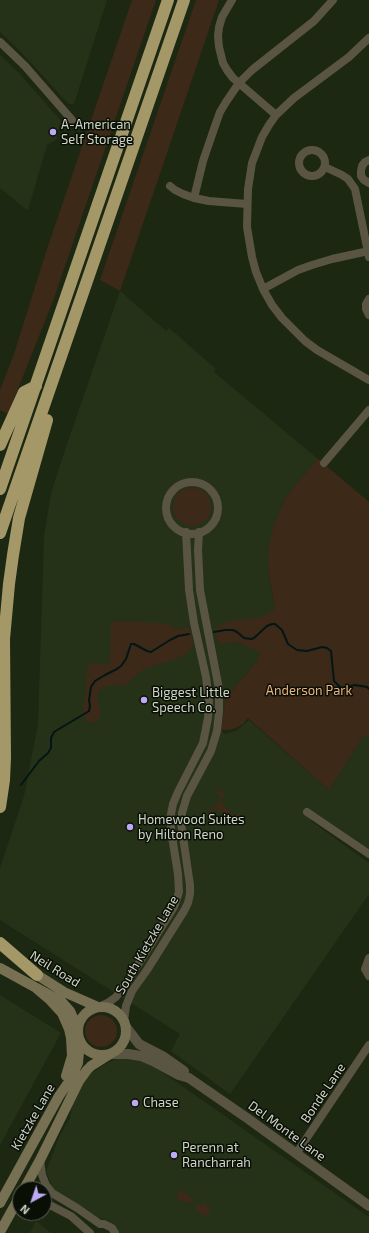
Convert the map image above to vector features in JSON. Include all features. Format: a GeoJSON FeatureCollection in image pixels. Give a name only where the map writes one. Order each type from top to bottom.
{"type":"FeatureCollection","features":[{"type":"Feature","properties":{"kind":"highway"},"geometry":{"type":"LineString","coordinates":[[0,489],[168,0]]}},
{"type":"Feature","properties":{"kind":"highway"},"geometry":{"type":"LineString","coordinates":[[0,533],[184,0]]}},
{"type":"Feature","properties":{"kind":"highway"},"geometry":{"type":"LineString","coordinates":[[0,445],[24,392],[36,386]]}},
{"type":"Feature","properties":{"kind":"highway"},"geometry":{"type":"LineString","coordinates":[[0,807],[4,780],[5,758],[4,639],[12,555],[19,518],[47,423],[49,391]]}},
{"type":"Feature","properties":{"kind":"highway"},"geometry":{"type":"LineString","coordinates":[[0,943],[37,975]]}},
{"type":"Feature","properties":{"kind":"main road","name":"Neil Road"},"geometry":{"type":"LineString","coordinates":[[0,950],[64,992],[99,1007]]}},
{"type":"Feature","properties":{"kind":"main road","name":"Neil Road"},"geometry":{"type":"LineString","coordinates":[[0,968],[62,1002],[70,1011],[78,1029]]}},
{"type":"Feature","properties":{"kind":"main road"},"geometry":{"type":"LineString","coordinates":[[38,989],[57,1007],[66,1020],[71,1038],[72,1056],[59,1096]]}},
{"type":"Feature","properties":{"kind":"main road"},"geometry":{"type":"LineString","coordinates":[[99,1007],[114,1010],[120,1014],[125,1024],[126,1036],[124,1042],[119,1049],[111,1054],[98,1055],[91,1053],[80,1041],[78,1029],[82,1018],[87,1012],[99,1007]]}},
{"type":"Feature","properties":{"kind":"main road","name":"Kietzke Lane"},"geometry":{"type":"LineString","coordinates":[[0,1203],[59,1096],[70,1080],[76,1067],[80,1052],[80,1041]]}},
{"type":"Feature","properties":{"kind":"main road","name":"Kietzke Lane"},"geometry":{"type":"LineString","coordinates":[[28,1181],[79,1081],[91,1066],[111,1054]]}},
{"type":"Feature","properties":{"kind":"main road"},"geometry":{"type":"LineString","coordinates":[[0,1232],[12,1210]]}},
{"type":"Feature","properties":{"kind":"street"},"geometry":{"type":"LineString","coordinates":[[232,0],[222,17],[218,36],[221,55],[227,70],[240,84],[276,115]]}},
{"type":"Feature","properties":{"kind":"street"},"geometry":{"type":"LineString","coordinates":[[194,198],[203,161],[220,112],[226,102],[252,70],[314,21],[333,0]]}},
{"type":"Feature","properties":{"kind":"street"},"geometry":{"type":"LineString","coordinates":[[369,38],[349,57],[294,98],[276,115],[262,137],[252,163],[247,204],[248,240],[256,272],[272,304],[282,318],[317,350],[369,380]]}},
{"type":"Feature","properties":{"kind":"street"},"geometry":{"type":"LineString","coordinates":[[0,42],[25,66],[72,120]]}},
{"type":"Feature","properties":{"kind":"street"},"geometry":{"type":"LineString","coordinates":[[352,184],[366,181],[361,171],[362,166],[369,160]]}},
{"type":"Feature","properties":{"kind":"street"},"geometry":{"type":"LineString","coordinates":[[264,289],[298,270],[312,265],[332,259],[369,253],[357,196],[352,184],[342,175],[325,167]]}},
{"type":"Feature","properties":{"kind":"street"},"geometry":{"type":"LineString","coordinates":[[170,186],[183,194],[194,198],[209,201],[247,204]]}},
{"type":"Feature","properties":{"kind":"street"},"geometry":{"type":"LineString","coordinates":[[369,299],[366,304],[366,309],[369,315]]}},
{"type":"Feature","properties":{"kind":"street"},"geometry":{"type":"LineString","coordinates":[[324,464],[369,410]]}},
{"type":"Feature","properties":{"kind":"street"},"geometry":{"type":"LineString","coordinates":[[192,482],[200,483],[206,486],[216,501],[216,517],[207,528],[199,532],[195,533],[182,531],[174,527],[168,518],[166,505],[168,498],[178,485],[192,482]]}},
{"type":"Feature","properties":{"kind":"street","name":"South Kietzke Lane"},"geometry":{"type":"LineString","coordinates":[[99,1007],[109,1002],[116,996],[129,979],[174,907],[179,892],[178,874],[171,830],[171,814],[178,792],[203,743],[208,723],[210,701],[194,623],[189,590],[186,532]]}},
{"type":"Feature","properties":{"kind":"street","name":"South Kietzke Lane"},"geometry":{"type":"LineString","coordinates":[[125,1024],[126,1006],[132,991],[147,970],[188,903],[190,885],[182,828],[182,813],[187,796],[210,752],[217,731],[219,689],[200,590],[198,550],[199,532]]}},
{"type":"Feature","properties":{"kind":"street"},"geometry":{"type":"LineString","coordinates":[[307,812],[369,854]]}},
{"type":"Feature","properties":{"kind":"street"},"geometry":{"type":"LineString","coordinates":[[369,958],[365,969],[369,976]]}},
{"type":"Feature","properties":{"kind":"street","name":"Del Monte Lane"},"geometry":{"type":"LineString","coordinates":[[125,1024],[139,1044],[164,1057],[183,1070],[189,1078]]}},
{"type":"Feature","properties":{"kind":"street","name":"Bonde Lane"},"geometry":{"type":"LineString","coordinates":[[296,1154],[369,1045]]}},
{"type":"Feature","properties":{"kind":"street","name":"Del Monte Lane"},"geometry":{"type":"LineString","coordinates":[[111,1054],[141,1056],[179,1075],[189,1078],[369,1206]]}},
{"type":"Feature","properties":{"kind":"street"},"geometry":{"type":"LineString","coordinates":[[40,1160],[42,1175],[46,1185],[52,1193],[100,1224],[104,1224],[112,1228],[115,1233]]}},
{"type":"Feature","properties":{"kind":"street"},"geometry":{"type":"LineString","coordinates":[[52,1206],[71,1216],[91,1233],[96,1226],[100,1224]]}},
{"type":"Feature","properties":{"kind":"shaded area"},"geometry":{"type":"Polygon","coordinates":[[[0,0],[107,0],[74,104],[69,104],[0,32],[0,0]]]}},
{"type":"Feature","properties":{"kind":"shaded area"},"geometry":{"type":"Polygon","coordinates":[[[0,55],[19,73],[61,121],[56,140],[47,145],[28,210],[0,188],[0,55]]]}},
{"type":"Feature","properties":{"kind":"shaded area"},"geometry":{"type":"Polygon","coordinates":[[[120,291],[166,331],[169,328],[216,369],[214,372],[318,459],[294,486],[285,499],[274,525],[268,566],[275,609],[257,661],[226,698],[221,729],[224,734],[236,731],[249,720],[329,790],[369,727],[369,849],[316,813],[311,821],[369,863],[369,894],[230,1094],[171,1051],[180,1034],[0,920],[0,868],[24,796],[38,724],[44,537],[51,493],[120,291]]]}},
{"type":"Feature","properties":{"kind":"shaded area"},"geometry":{"type":"Polygon","coordinates":[[[0,995],[61,1033],[0,1145],[0,995]]]}},
{"type":"Feature","properties":{"kind":"shaded area"},"geometry":{"type":"Polygon","coordinates":[[[120,1057],[145,1060],[369,1217],[369,1233],[116,1233],[109,1221],[91,1215],[54,1190],[52,1181],[50,1181],[46,1172],[59,1137],[70,1118],[73,1101],[84,1079],[100,1067],[120,1057]]]}},
{"type":"Feature","properties":{"kind":"shaded area"},"geometry":{"type":"Polygon","coordinates":[[[36,1221],[51,1233],[30,1233],[36,1221]]]}},
{"type":"Feature","properties":{"kind":"green space"},"geometry":{"type":"Polygon","coordinates":[[[132,0],[156,0],[53,301],[8,414],[0,410],[0,390],[13,357],[47,249],[132,0]]]}},
{"type":"Feature","properties":{"kind":"green space"},"geometry":{"type":"Polygon","coordinates":[[[196,0],[219,0],[120,291],[100,280],[196,0]]]}},
{"type":"Feature","properties":{"kind":"green space","name":"Anderson Park"},"geometry":{"type":"Polygon","coordinates":[[[318,459],[369,502],[369,735],[364,735],[329,790],[248,718],[243,724],[233,729],[221,729],[226,698],[257,661],[260,652],[237,642],[222,644],[217,640],[215,630],[228,621],[260,618],[275,609],[268,566],[269,546],[274,525],[285,499],[294,486],[318,459]]]}},
{"type":"Feature","properties":{"kind":"green space"},"geometry":{"type":"Polygon","coordinates":[[[192,488],[202,491],[208,497],[211,507],[208,517],[202,523],[192,526],[182,523],[176,517],[173,507],[176,497],[182,491],[192,488]]]}},
{"type":"Feature","properties":{"kind":"green space"},"geometry":{"type":"Polygon","coordinates":[[[114,621],[162,623],[177,629],[190,628],[193,645],[187,653],[176,659],[144,669],[125,685],[103,687],[99,691],[97,697],[101,712],[97,722],[87,722],[83,713],[88,664],[110,664],[111,623],[114,623],[114,621]]]}},
{"type":"Feature","properties":{"kind":"green space"},"geometry":{"type":"Polygon","coordinates":[[[219,790],[225,796],[220,800],[226,808],[235,817],[240,812],[242,815],[235,826],[233,824],[235,819],[215,809],[212,814],[207,811],[208,808],[213,810],[221,796],[216,793],[219,790]]]}},
{"type":"Feature","properties":{"kind":"green space"},"geometry":{"type":"Polygon","coordinates":[[[101,1015],[110,1018],[114,1022],[117,1031],[114,1040],[110,1044],[101,1047],[92,1044],[88,1040],[85,1031],[88,1022],[92,1018],[101,1015]]]}},
{"type":"Feature","properties":{"kind":"green space"},"geometry":{"type":"Polygon","coordinates":[[[181,1190],[194,1199],[191,1204],[186,1201],[184,1203],[176,1198],[181,1190]]]}},
{"type":"Feature","properties":{"kind":"green space"},"geometry":{"type":"Polygon","coordinates":[[[203,1203],[210,1208],[210,1211],[205,1217],[195,1209],[197,1204],[201,1206],[203,1203]]]}},
{"type":"Feature","properties":{"kind":"waterway"},"geometry":{"type":"LineString","coordinates":[[214,632],[233,630],[244,638],[251,639],[267,626],[275,624],[282,630],[288,644],[297,650],[307,651],[322,647],[331,651],[334,681],[341,688],[355,685],[367,687],[369,689]]}},
{"type":"Feature","properties":{"kind":"waterway"},"geometry":{"type":"LineString","coordinates":[[21,785],[39,761],[48,753],[51,748],[51,738],[54,732],[89,711],[91,687],[95,681],[121,666],[126,659],[131,644],[151,652],[178,636],[189,634]]}},
{"type":"Feature","properties":{"kind":"place","name":"A-American Self Storage"},"geometry":{"type":"Point","coordinates":[53,132]}},
{"type":"Feature","properties":{"kind":"place","name":"Biggest Little Speech Co."},"geometry":{"type":"Point","coordinates":[144,700]}},
{"type":"Feature","properties":{"kind":"place","name":"Homewood Suites by Hilton Reno"},"geometry":{"type":"Point","coordinates":[130,827]}},
{"type":"Feature","properties":{"kind":"place","name":"Chase"},"geometry":{"type":"Point","coordinates":[135,1103]}},
{"type":"Feature","properties":{"kind":"place","name":"Perenn at Rancharrah"},"geometry":{"type":"Point","coordinates":[174,1155]}}]}
